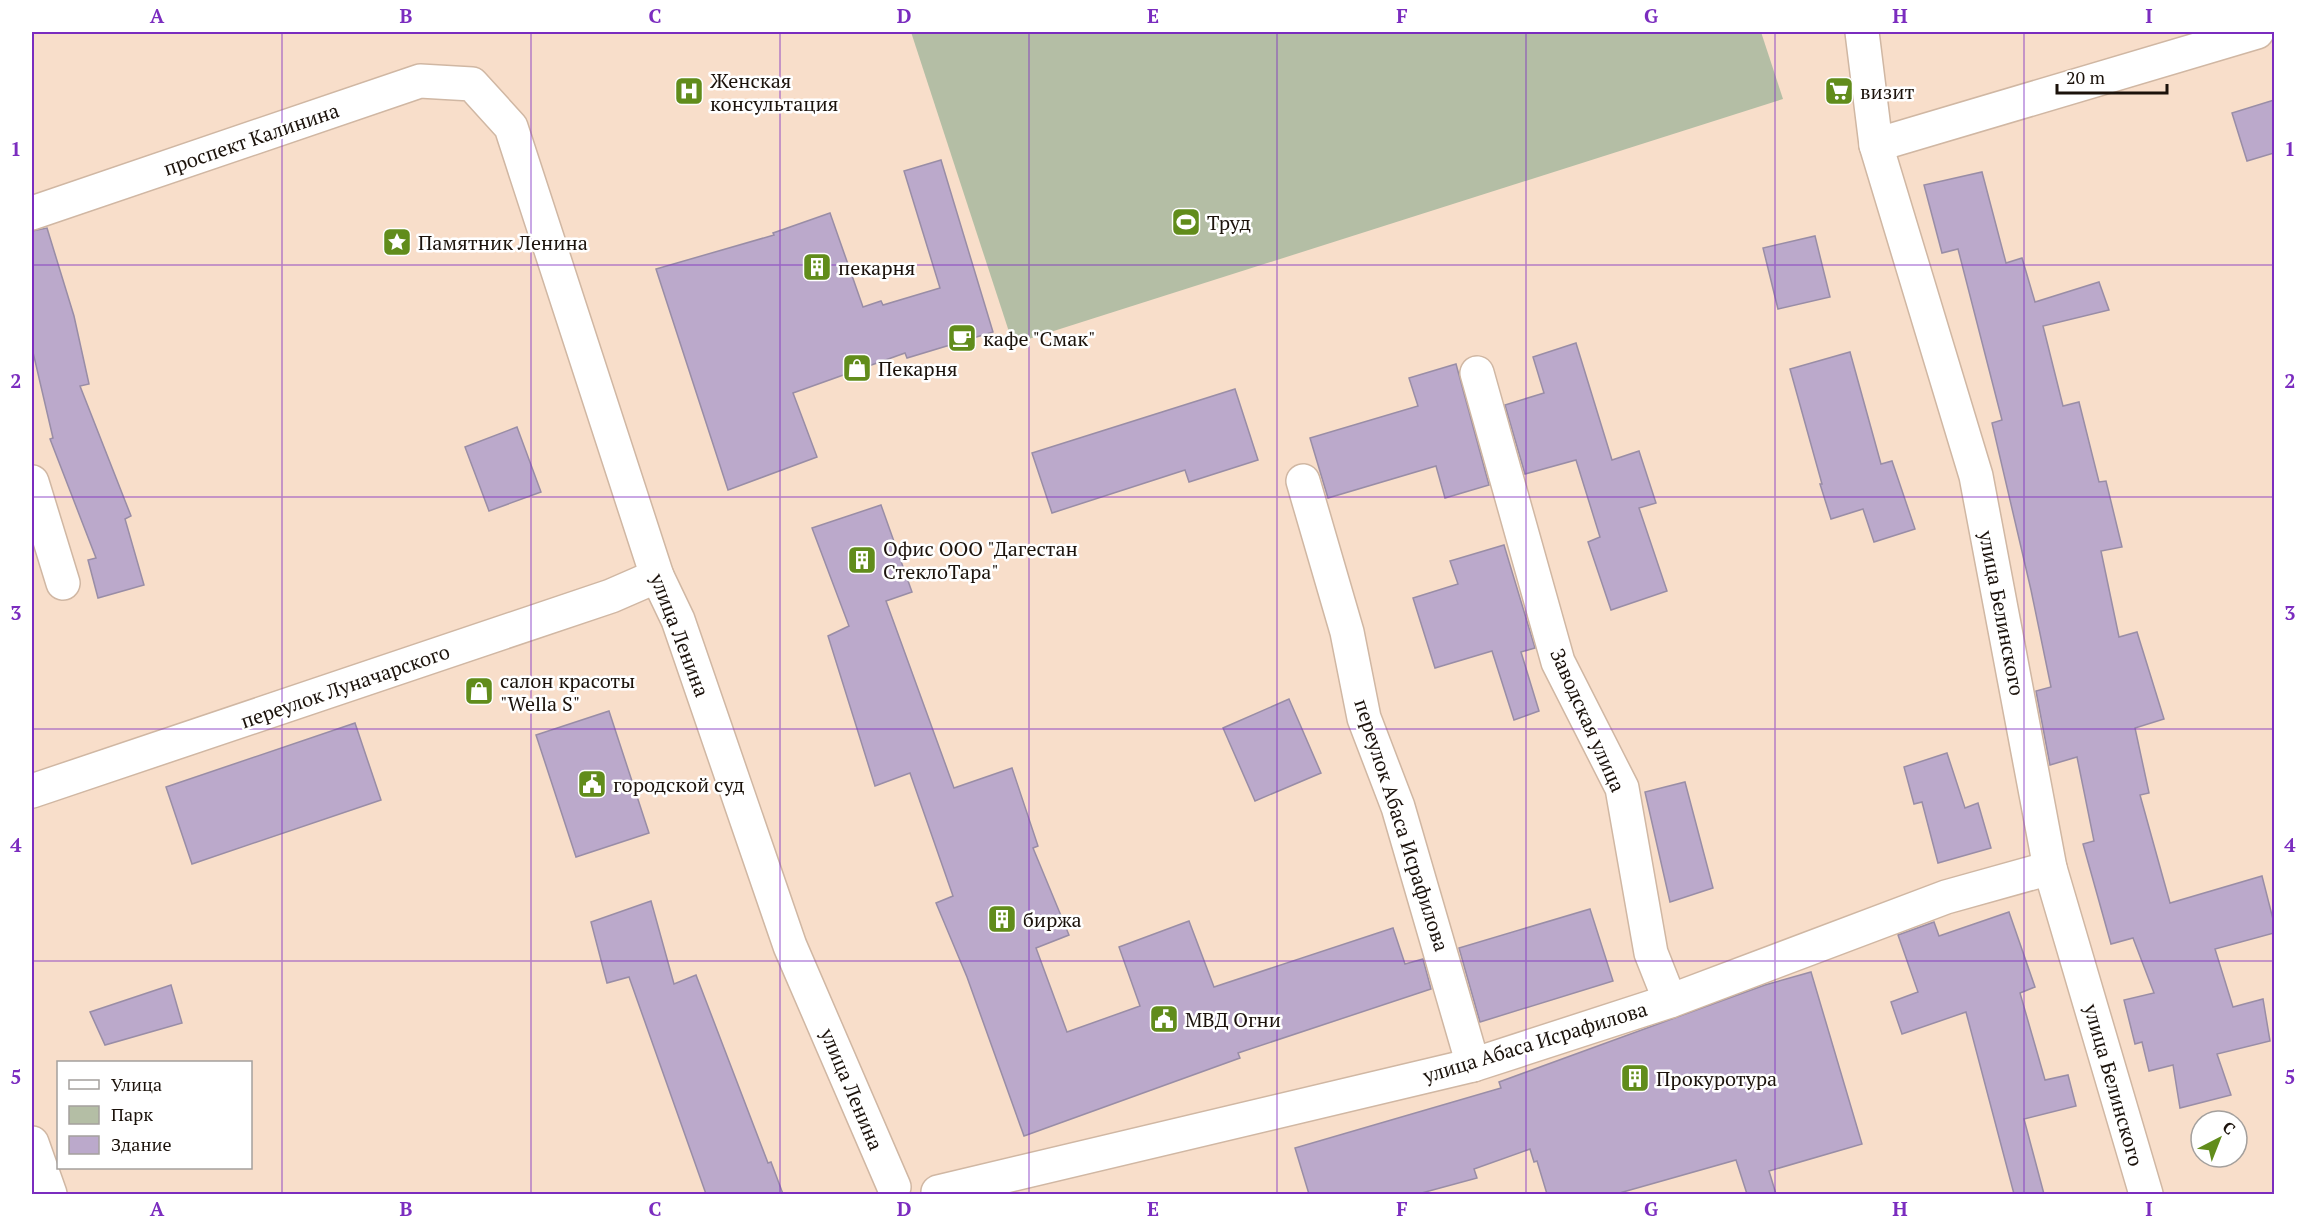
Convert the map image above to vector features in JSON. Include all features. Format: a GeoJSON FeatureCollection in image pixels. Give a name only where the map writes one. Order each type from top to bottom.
{"type":"FeatureCollection","features":[{"type":"Feature","properties":{"kind":"street","name":"улица Белинского"},"geometry":{"type":"LineString","coordinates":[[1862,32],[1876,145],[1976,476],[2050,868],[2146,1194]]}},
{"type":"Feature","properties":{"kind":"street"},"geometry":{"type":"LineString","coordinates":[[1876,145],[2257,32]]}},
{"type":"Feature","properties":{"kind":"street","name":"проспект Калинина"},"geometry":{"type":"LineString","coordinates":[[32,213],[420,81],[472,84]]}},
{"type":"Feature","properties":{"kind":"street","name":"улица Ленина"},"geometry":{"type":"LineString","coordinates":[[472,84],[511,127],[657,576],[678,620],[790,946],[894,1187]]}},
{"type":"Feature","properties":{"kind":"street","name":"Заводская улица"},"geometry":{"type":"LineString","coordinates":[[1477,372],[1558,662],[1622,788],[1651,953],[1670,1000]]}},
{"type":"Feature","properties":{"kind":"street","name":"переулок Абаса Исрафилова"},"geometry":{"type":"LineString","coordinates":[[1303,481],[1347,632],[1365,718],[1398,807],[1473,1065]]}},
{"type":"Feature","properties":{"kind":"street"},"geometry":{"type":"LineString","coordinates":[[32,482],[63,583]]}},
{"type":"Feature","properties":{"kind":"street","name":"переулок Луначарского"},"geometry":{"type":"LineString","coordinates":[[32,791],[611,596],[657,576]]}},
{"type":"Feature","properties":{"kind":"street","name":"улица Абаса Исрафилова"},"geometry":{"type":"LineString","coordinates":[[938,1193],[1473,1065],[1670,1000],[1946,897],[2050,868]]}},
{"type":"Feature","properties":{"kind":"street"},"geometry":{"type":"LineString","coordinates":[[32,1143],[50,1194]]}},
{"type":"Feature","properties":{"kind":"green space","name":"Труд"},"geometry":{"type":"Polygon","coordinates":[[[911,32],[1761,32],[1783,99],[1013,344],[911,32]]]}},
{"type":"Feature","properties":{"kind":"building"},"geometry":{"type":"Polygon","coordinates":[[[2274,100],[2274,153],[2247,161],[2232,113],[2274,100]]]}},
{"type":"Feature","properties":{"kind":"building"},"geometry":{"type":"Polygon","coordinates":[[[941,160],[993,332],[907,358],[905,353],[793,393],[817,457],[728,490],[656,269],[774,235],[773,233],[830,213],[863,307],[881,301],[883,305],[940,288],[904,171],[941,160]]]}},
{"type":"Feature","properties":{"kind":"building"},"geometry":{"type":"Polygon","coordinates":[[[1982,172],[2006,263],[2022,258],[2035,302],[2099,282],[2109,310],[2043,326],[2063,406],[2079,402],[2099,482],[2106,481],[2122,547],[2101,551],[2119,637],[2137,632],[2164,719],[2135,728],[2149,793],[2140,795],[2170,903],[2262,876],[2274,923],[2274,933],[2215,949],[2233,1007],[2263,999],[2270,1041],[2217,1054],[2231,1095],[2180,1108],[2173,1065],[2149,1071],[2142,1042],[2135,1044],[2124,1000],[2154,993],[2133,938],[2111,944],[2083,844],[2094,841],[2077,757],[2050,765],[2036,691],[2051,687],[1992,423],[2002,420],[1958,249],[1942,253],[1924,185],[1982,172]]]}},
{"type":"Feature","properties":{"kind":"building"},"geometry":{"type":"Polygon","coordinates":[[[47,228],[74,316],[89,384],[80,386],[131,516],[125,519],[144,585],[98,598],[88,560],[96,558],[50,439],[53,438],[32,348],[32,231],[47,228]]]}},
{"type":"Feature","properties":{"kind":"building"},"geometry":{"type":"Polygon","coordinates":[[[1815,236],[1830,297],[1778,309],[1763,248],[1815,236]]]}},
{"type":"Feature","properties":{"kind":"building"},"geometry":{"type":"Polygon","coordinates":[[[1576,343],[1612,460],[1639,451],[1656,503],[1639,508],[1667,591],[1611,610],[1588,542],[1600,537],[1576,460],[1525,474],[1505,405],[1544,393],[1533,357],[1576,343]]]}},
{"type":"Feature","properties":{"kind":"building"},"geometry":{"type":"Polygon","coordinates":[[[1850,352],[1881,464],[1892,461],[1915,529],[1874,542],[1863,509],[1831,519],[1790,369],[1850,352]]]}},
{"type":"Feature","properties":{"kind":"building"},"geometry":{"type":"Polygon","coordinates":[[[1456,364],[1489,485],[1445,498],[1436,466],[1328,498],[1310,438],[1418,406],[1409,378],[1456,364]]]}},
{"type":"Feature","properties":{"kind":"building"},"geometry":{"type":"Polygon","coordinates":[[[1235,389],[1258,460],[1189,482],[1185,470],[1052,513],[1032,453],[1235,389]]]}},
{"type":"Feature","properties":{"kind":"building"},"geometry":{"type":"Polygon","coordinates":[[[517,427],[541,492],[489,511],[465,447],[517,427]]]}},
{"type":"Feature","properties":{"kind":"building"},"geometry":{"type":"Polygon","coordinates":[[[881,505],[912,592],[886,601],[954,788],[1012,768],[1038,846],[1033,848],[1069,935],[1036,948],[1067,1032],[1140,1006],[1119,947],[1189,921],[1214,987],[1393,928],[1405,964],[1423,959],[1431,989],[1238,1053],[1240,1058],[1024,1136],[967,977],[936,903],[953,896],[910,773],[875,786],[828,636],[849,626],[812,528],[881,505]]]}},
{"type":"Feature","properties":{"kind":"building"},"geometry":{"type":"Polygon","coordinates":[[[1504,545],[1535,648],[1521,652],[1539,711],[1514,720],[1492,651],[1435,668],[1413,598],[1458,584],[1450,561],[1504,545]]]}},
{"type":"Feature","properties":{"kind":"building"},"geometry":{"type":"Polygon","coordinates":[[[1289,699],[1321,773],[1255,801],[1223,728],[1289,699]]]}},
{"type":"Feature","properties":{"kind":"building","name":"городской суд"},"geometry":{"type":"Polygon","coordinates":[[[609,711],[649,833],[576,857],[536,735],[609,711]]]}},
{"type":"Feature","properties":{"kind":"building"},"geometry":{"type":"Polygon","coordinates":[[[355,723],[381,800],[192,864],[166,787],[355,723]]]}},
{"type":"Feature","properties":{"kind":"building"},"geometry":{"type":"Polygon","coordinates":[[[1947,753],[1965,808],[1978,803],[1991,848],[1938,863],[1922,802],[1914,804],[1904,767],[1947,753]]]}},
{"type":"Feature","properties":{"kind":"building"},"geometry":{"type":"Polygon","coordinates":[[[1685,782],[1713,888],[1670,902],[1645,792],[1685,782]]]}},
{"type":"Feature","properties":{"kind":"building"},"geometry":{"type":"Polygon","coordinates":[[[651,901],[674,984],[696,975],[768,1163],[771,1162],[783,1194],[706,1194],[629,977],[607,983],[591,922],[651,901]]]}},
{"type":"Feature","properties":{"kind":"building"},"geometry":{"type":"Polygon","coordinates":[[[1590,909],[1613,981],[1480,1022],[1459,948],[1590,909]]]}},
{"type":"Feature","properties":{"kind":"building"},"geometry":{"type":"Polygon","coordinates":[[[2009,912],[2035,987],[2020,993],[2045,1080],[2068,1075],[2076,1106],[2024,1119],[2044,1194],[2014,1194],[1966,1012],[1902,1034],[1891,1002],[1918,992],[1898,935],[1934,922],[1939,936],[2009,912]]]}},
{"type":"Feature","properties":{"kind":"building"},"geometry":{"type":"Polygon","coordinates":[[[1811,972],[1862,1144],[1769,1171],[1776,1194],[1747,1194],[1736,1160],[1616,1194],[1547,1194],[1537,1161],[1534,1162],[1530,1149],[1474,1169],[1477,1178],[1418,1194],[1309,1194],[1295,1148],[1501,1088],[1499,1082],[1765,985],[1811,972]]]}},
{"type":"Feature","properties":{"kind":"building"},"geometry":{"type":"Polygon","coordinates":[[[171,985],[182,1023],[105,1045],[90,1012],[171,985]]]}},
{"type":"Feature","properties":{"kind":"place","name":"Женская консультация"},"geometry":{"type":"Point","coordinates":[689,91]}},
{"type":"Feature","properties":{"kind":"place","name":"визит"},"geometry":{"type":"Point","coordinates":[1839,91]}},
{"type":"Feature","properties":{"kind":"place","name":"Труд"},"geometry":{"type":"Point","coordinates":[1186,222]}},
{"type":"Feature","properties":{"kind":"place","name":"Памятник Ленина"},"geometry":{"type":"Point","coordinates":[397,242]}},
{"type":"Feature","properties":{"kind":"place","name":"пекарня"},"geometry":{"type":"Point","coordinates":[817,267]}},
{"type":"Feature","properties":{"kind":"place","name":"кафе \"Смак\""},"geometry":{"type":"Point","coordinates":[962,338]}},
{"type":"Feature","properties":{"kind":"place","name":"Пекарня"},"geometry":{"type":"Point","coordinates":[857,368]}},
{"type":"Feature","properties":{"kind":"place","name":"Офис ООО \"Дагестан СтеклоТара\""},"geometry":{"type":"Point","coordinates":[862,560]}},
{"type":"Feature","properties":{"kind":"place","name":"салон красоты \"Wella S\""},"geometry":{"type":"Point","coordinates":[479,691]}},
{"type":"Feature","properties":{"kind":"place","name":"городской суд"},"geometry":{"type":"Point","coordinates":[592,784]}},
{"type":"Feature","properties":{"kind":"place","name":"биржа"},"geometry":{"type":"Point","coordinates":[1002,919]}},
{"type":"Feature","properties":{"kind":"place","name":"МВД Огни"},"geometry":{"type":"Point","coordinates":[1164,1019]}},
{"type":"Feature","properties":{"kind":"place","name":"Прокуротура"},"geometry":{"type":"Point","coordinates":[1635,1078]}}]}
